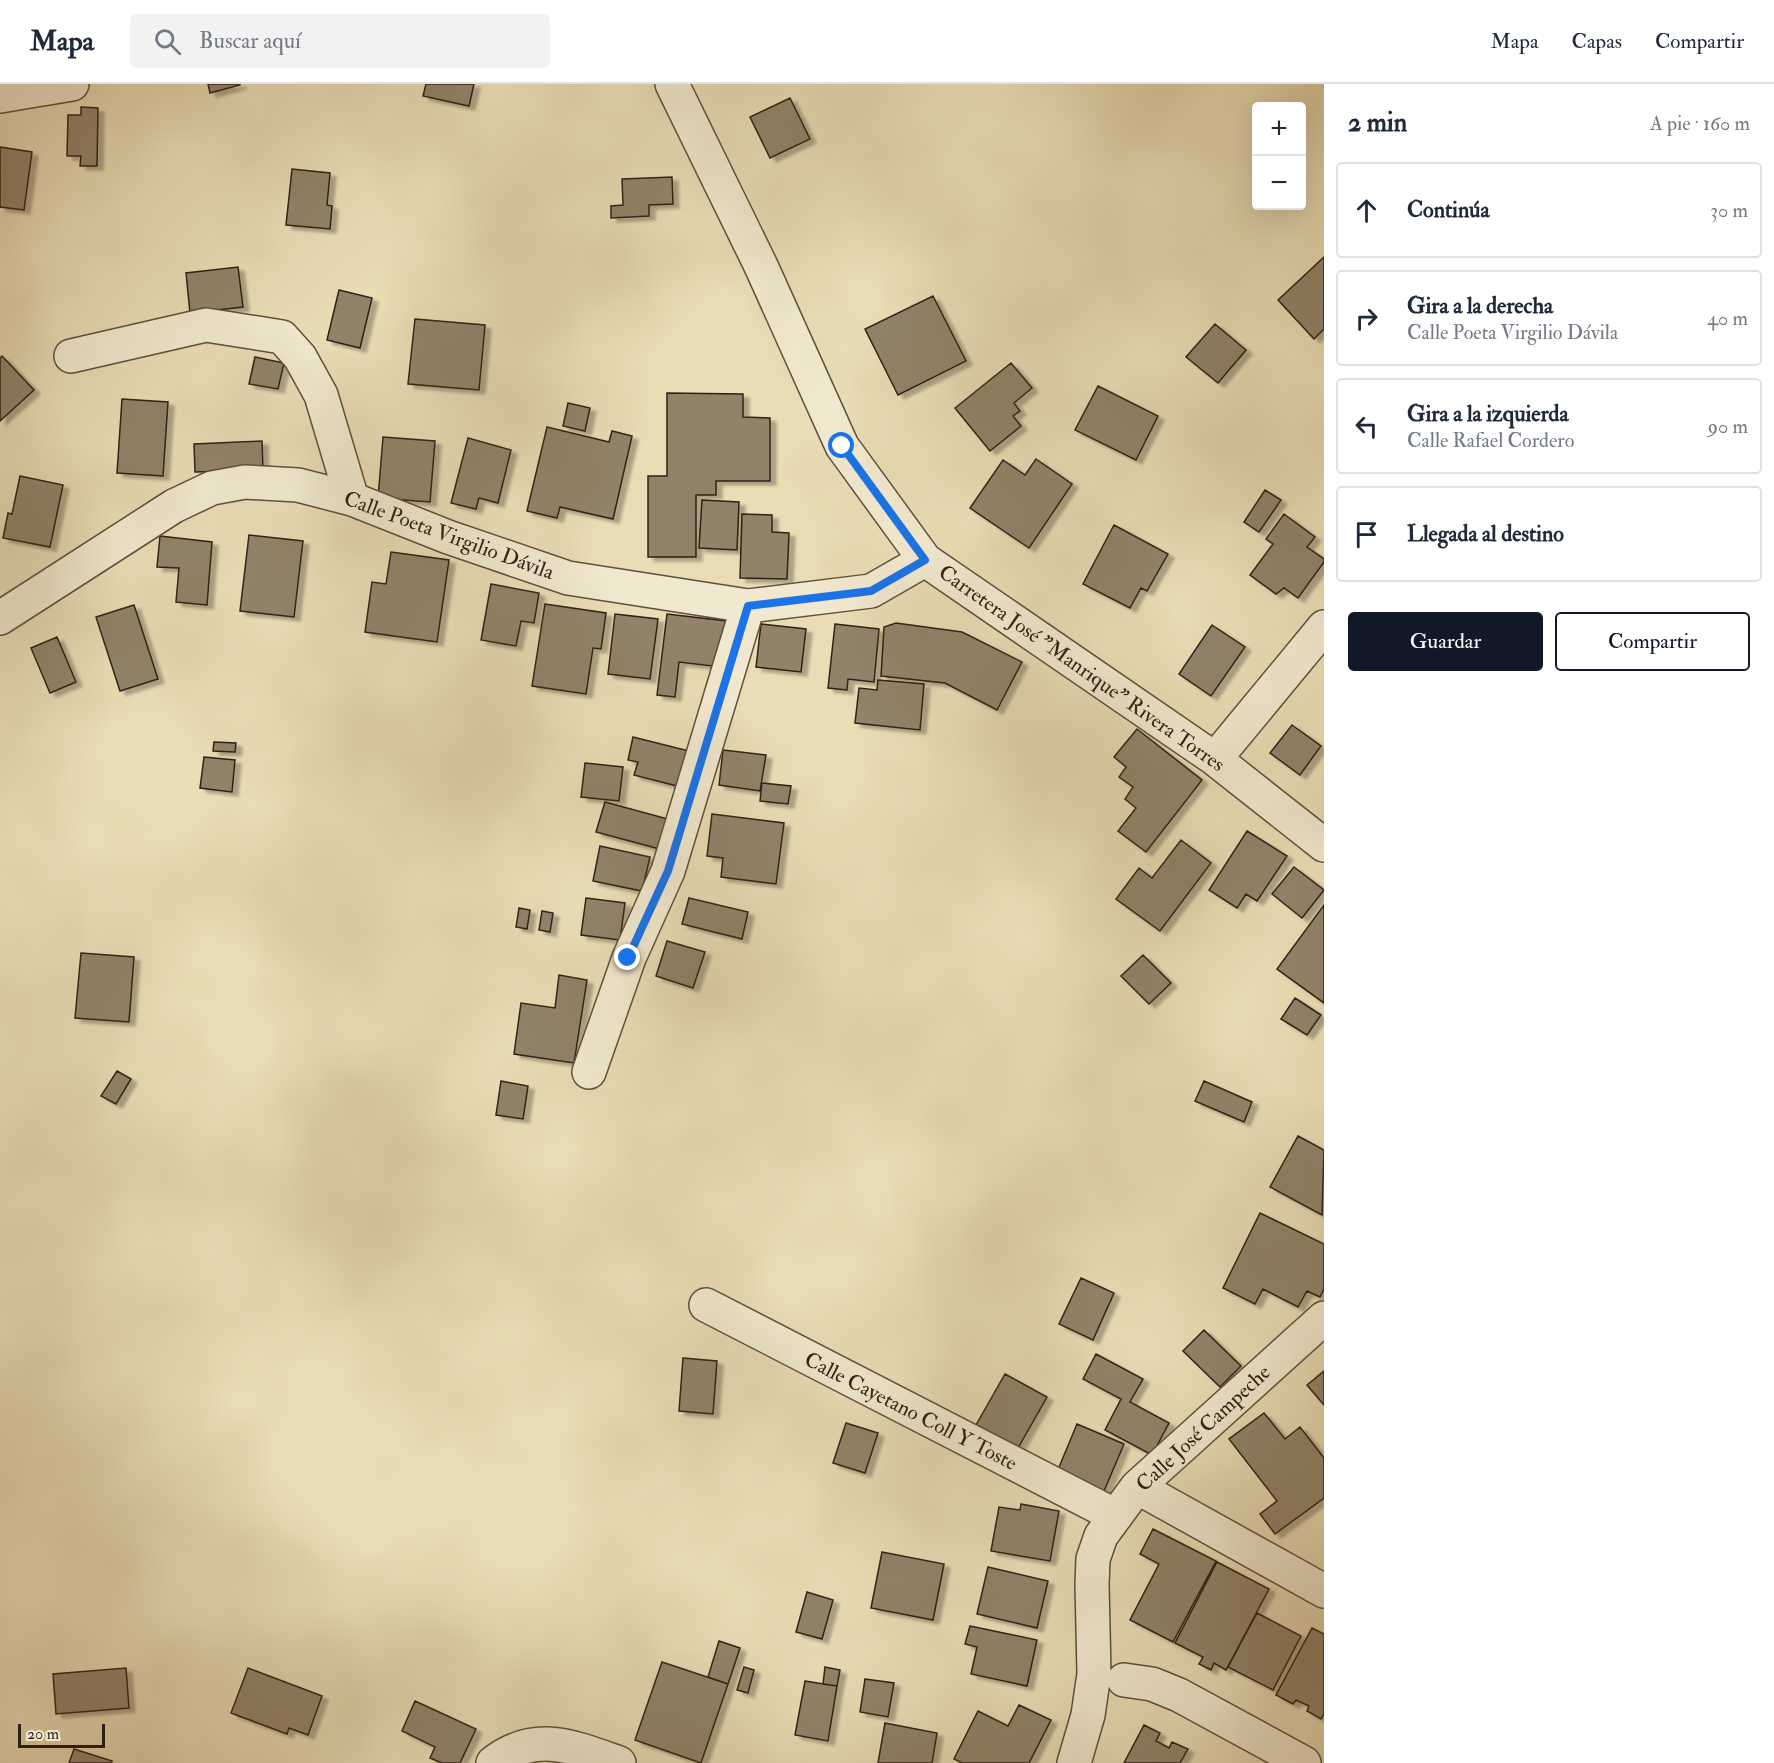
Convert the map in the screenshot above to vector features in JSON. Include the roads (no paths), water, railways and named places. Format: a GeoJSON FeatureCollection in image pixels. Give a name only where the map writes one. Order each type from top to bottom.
{"type":"FeatureCollection","features":[{"type":"Feature","properties":{"kind":"street"},"geometry":{"type":"LineString","coordinates":[[0,96],[72,84]]}},
{"type":"Feature","properties":{"kind":"street","name":"Carretera José \"Manrique\" Rivera Torres"},"geometry":{"type":"LineString","coordinates":[[672,84],[761,266],[842,446],[925,560],[1215,759],[1324,845]]}},
{"type":"Feature","properties":{"kind":"street"},"geometry":{"type":"LineString","coordinates":[[71,356],[206,325],[282,337],[300,357],[321,395],[352,499]]}},
{"type":"Feature","properties":{"kind":"street","name":"Calle Poeta Virgilio Dávila"},"geometry":{"type":"LineString","coordinates":[[0,618],[174,506],[212,488],[244,482],[298,484],[352,499],[448,537],[568,578],[748,606],[871,591],[925,560]]}},
{"type":"Feature","properties":{"kind":"street"},"geometry":{"type":"LineString","coordinates":[[589,1072],[628,958],[668,871],[748,606]]}},
{"type":"Feature","properties":{"kind":"street"},"geometry":{"type":"LineString","coordinates":[[1215,759],[1324,627]]}},
{"type":"Feature","properties":{"kind":"street","name":"Calle Cayetano Coll Y Toste"},"geometry":{"type":"LineString","coordinates":[[706,1305],[1116,1516]]}},
{"type":"Feature","properties":{"kind":"street","name":"Calle José Campeche"},"geometry":{"type":"LineString","coordinates":[[1074,1763],[1088,1715],[1094,1674],[1093,1559],[1101,1536],[1137,1487],[1324,1318]]}},
{"type":"Feature","properties":{"kind":"street"},"geometry":{"type":"LineString","coordinates":[[1137,1487],[1324,1591]]}},
{"type":"Feature","properties":{"kind":"street"},"geometry":{"type":"LineString","coordinates":[[1124,1680],[1152,1684],[1179,1695],[1304,1763]]}},
{"type":"Feature","properties":{"kind":"street"},"geometry":{"type":"LineString","coordinates":[[493,1763],[517,1748],[542,1743],[568,1745],[619,1763]]}}]}
